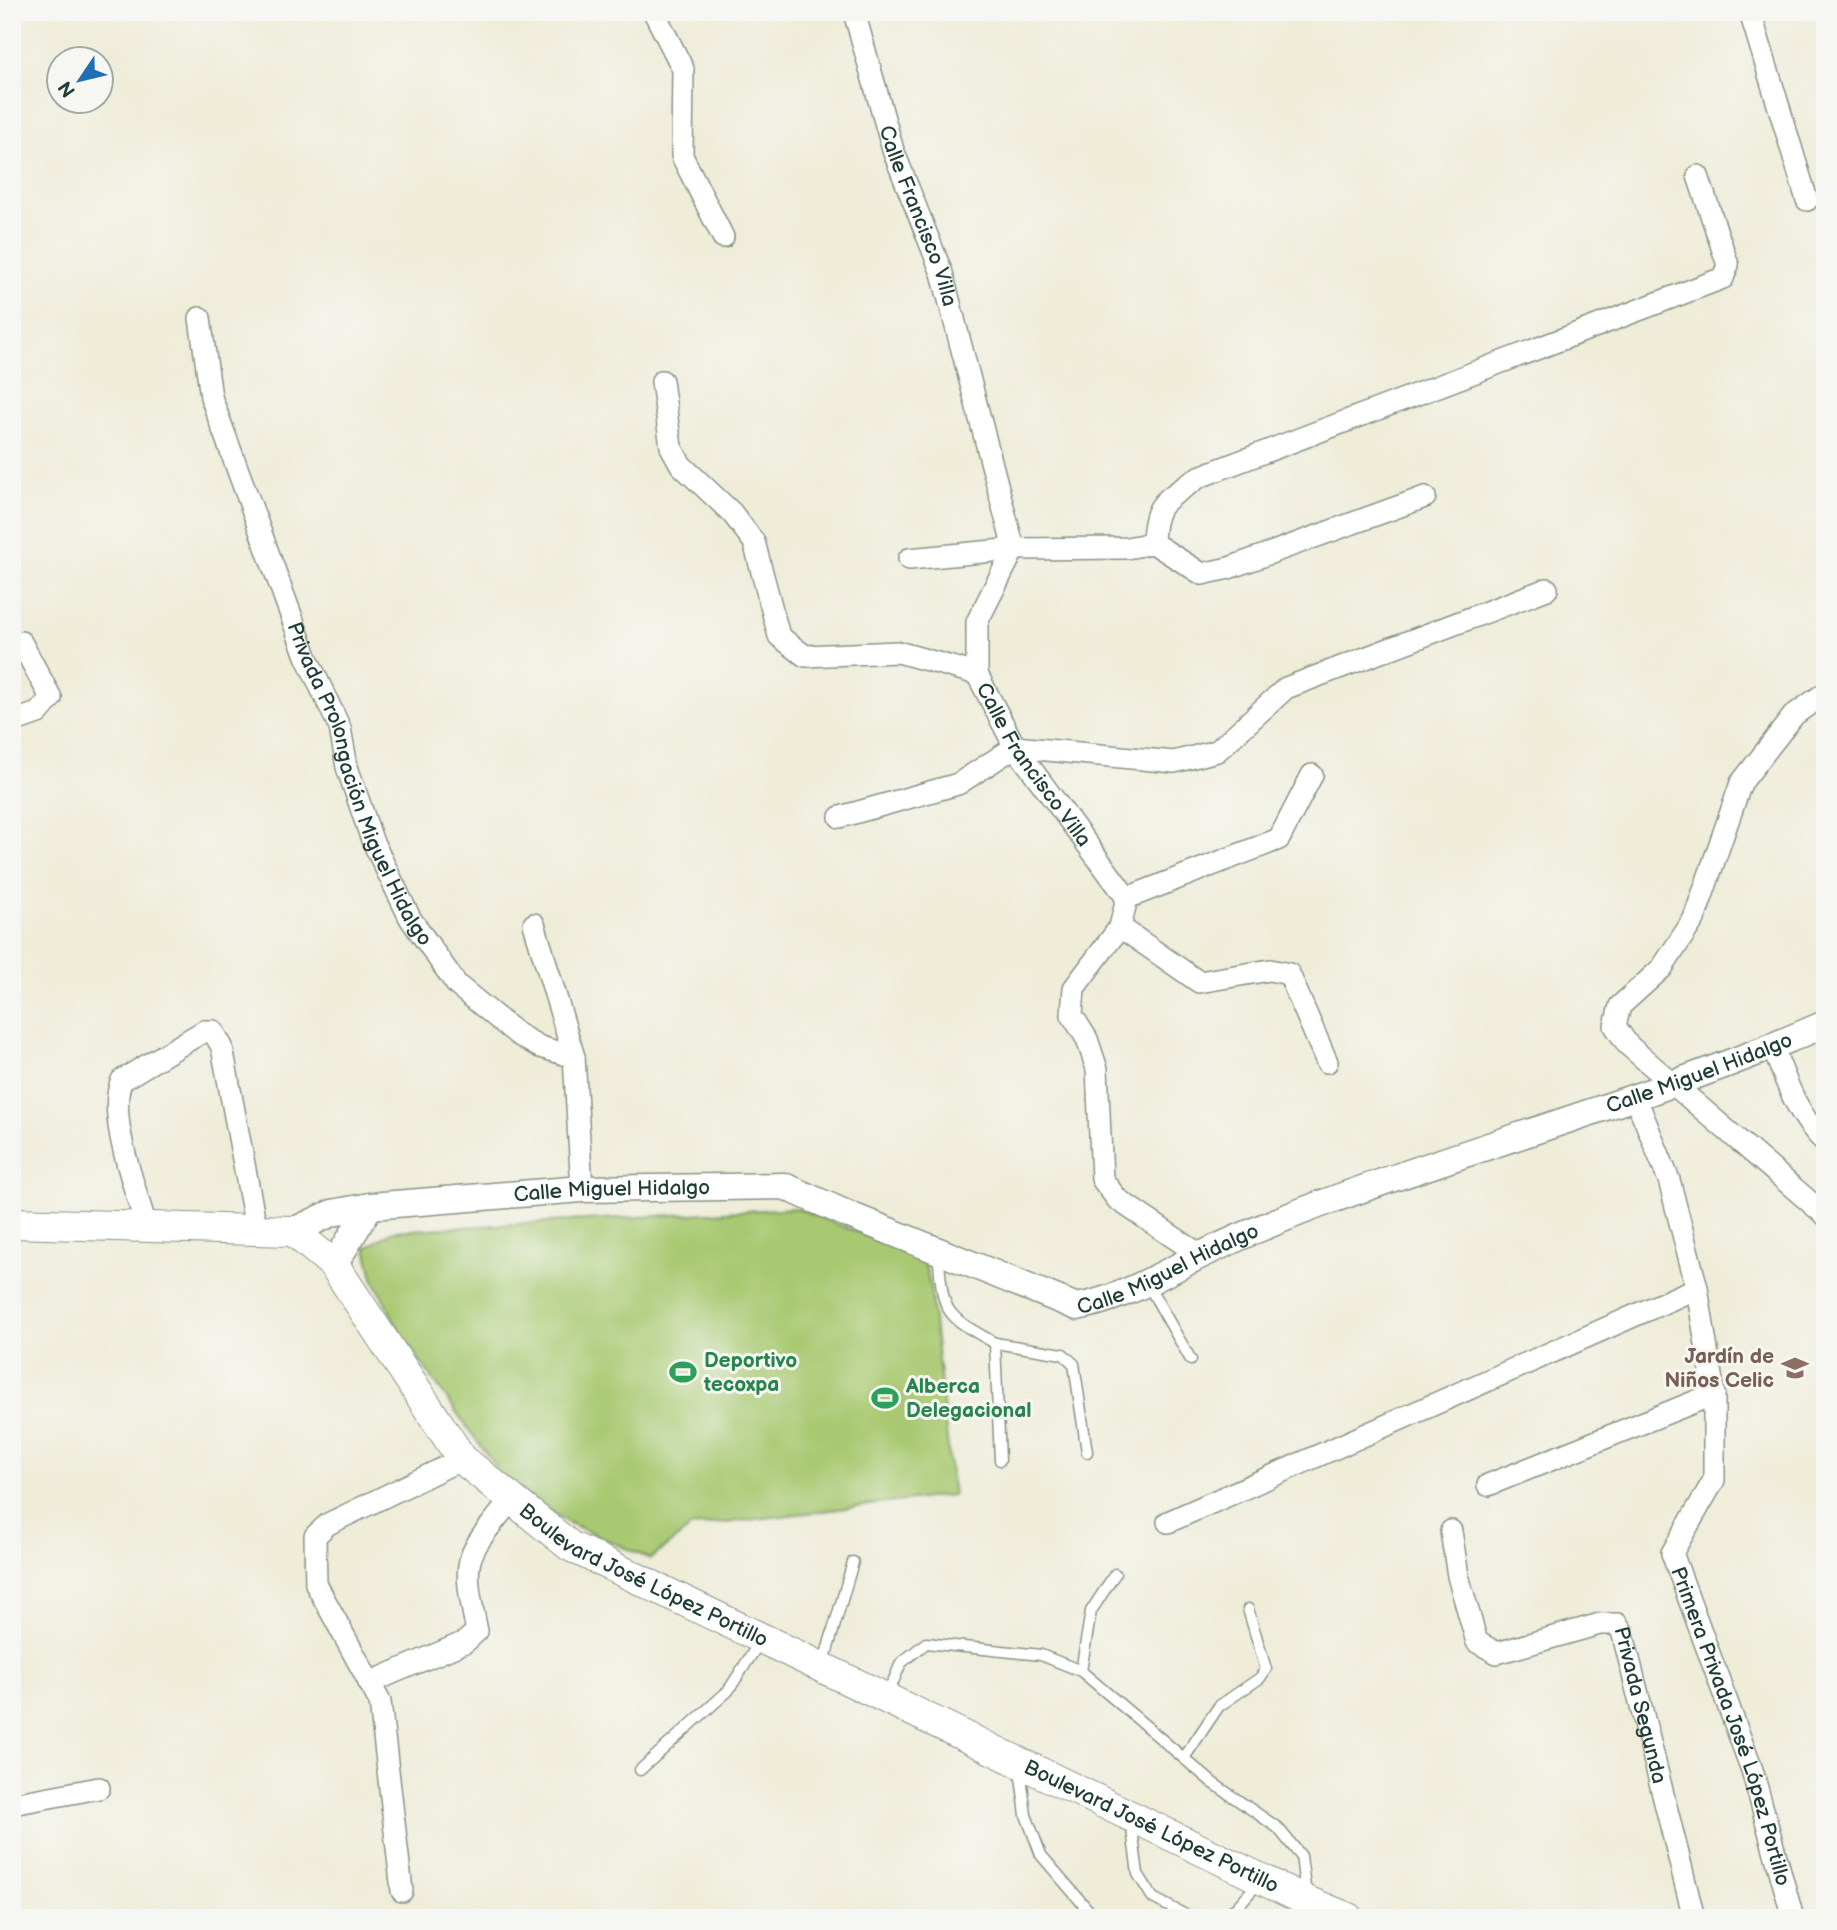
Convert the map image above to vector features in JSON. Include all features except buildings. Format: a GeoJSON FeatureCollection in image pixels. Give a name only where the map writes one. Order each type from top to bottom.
{"type":"FeatureCollection","features":[{"type":"Feature","properties":{"kind":"main road"},"geometry":{"type":"LineString","coordinates":[[12,1223],[293,1231]]}},
{"type":"Feature","properties":{"kind":"main road","name":"Boulevard José López Portillo"},"geometry":{"type":"LineString","coordinates":[[293,1231],[334,1265],[463,1459],[570,1546],[1307,1901],[1348,1918]]}},
{"type":"Feature","properties":{"kind":"street"},"geometry":{"type":"LineString","coordinates":[[654,12],[683,69],[682,156],[723,237]]}},
{"type":"Feature","properties":{"kind":"street","name":"Calle Francisco Villa"},"geometry":{"type":"LineString","coordinates":[[854,12],[893,150],[942,273],[1014,549],[977,622],[976,674],[1015,747],[1127,898]]}},
{"type":"Feature","properties":{"kind":"street"},"geometry":{"type":"LineString","coordinates":[[1750,12],[1807,200]]}},
{"type":"Feature","properties":{"kind":"street"},"geometry":{"type":"LineString","coordinates":[[1153,543],[1154,516],[1164,503],[1199,477],[1723,278],[1728,265],[1698,176]]}},
{"type":"Feature","properties":{"kind":"street","name":"Privada Prolongación Miguel Hidalgo"},"geometry":{"type":"LineString","coordinates":[[200,318],[211,397],[306,656],[340,728],[347,767],[372,840],[410,919],[457,985],[517,1034],[540,1047],[574,1057]]}},
{"type":"Feature","properties":{"kind":"street"},"geometry":{"type":"LineString","coordinates":[[662,382],[671,447],[681,465],[732,513],[754,542],[779,636],[804,656],[898,652],[976,674]]}},
{"type":"Feature","properties":{"kind":"street"},"geometry":{"type":"LineString","coordinates":[[909,559],[1014,549],[1127,548],[1153,543],[1202,574],[1229,568],[1426,497]]}},
{"type":"Feature","properties":{"kind":"street"},"geometry":{"type":"LineString","coordinates":[[840,817],[958,784],[1015,747],[1174,762],[1217,751],[1286,688],[1546,589]]}},
{"type":"Feature","properties":{"kind":"street"},"geometry":{"type":"LineString","coordinates":[[12,722],[38,713],[51,698],[21,642]]}},
{"type":"Feature","properties":{"kind":"street"},"geometry":{"type":"LineString","coordinates":[[1825,693],[1794,715],[1741,783],[1694,919],[1662,968],[1620,1006],[1615,1026],[1628,1045],[1825,1215]]}},
{"type":"Feature","properties":{"kind":"street"},"geometry":{"type":"LineString","coordinates":[[1200,1255],[1117,1199],[1101,1179],[1097,1069],[1087,1039],[1072,1015],[1074,988],[1120,927],[1127,898],[1279,839],[1312,775]]}},
{"type":"Feature","properties":{"kind":"street"},"geometry":{"type":"LineString","coordinates":[[534,924],[574,1057],[582,1189]]}},
{"type":"Feature","properties":{"kind":"street"},"geometry":{"type":"LineString","coordinates":[[1120,927],[1199,982],[1270,970],[1289,974],[1326,1062]]}},
{"type":"Feature","properties":{"kind":"street","name":"Calle Miguel Hidalgo"},"geometry":{"type":"LineString","coordinates":[[293,1231],[332,1213],[370,1206],[582,1189],[784,1186],[1077,1307],[1097,1303],[1147,1283],[1200,1255],[1324,1203],[1675,1085],[1825,1024]]}},
{"type":"Feature","properties":{"kind":"street"},"geometry":{"type":"LineString","coordinates":[[146,1226],[118,1120],[116,1093],[122,1080],[204,1031],[214,1031],[222,1047],[256,1228]]}},
{"type":"Feature","properties":{"kind":"street"},"geometry":{"type":"LineString","coordinates":[[1772,1045],[1788,1087],[1811,1129],[1825,1142]]}},
{"type":"Feature","properties":{"kind":"street","name":"Primera Privada José López Portillo"},"geometry":{"type":"LineString","coordinates":[[1636,1096],[1669,1180],[1697,1288],[1714,1394],[1714,1480],[1672,1553],[1752,1770],[1793,1918]]}},
{"type":"Feature","properties":{"kind":"street"},"geometry":{"type":"LineString","coordinates":[[334,1265],[370,1206]]}},
{"type":"Feature","properties":{"kind":"street"},"geometry":{"type":"LineString","coordinates":[[1167,1522],[1697,1288]]}},
{"type":"Feature","properties":{"kind":"street"},"geometry":{"type":"LineString","coordinates":[[1488,1485],[1714,1394]]}},
{"type":"Feature","properties":{"kind":"street"},"geometry":{"type":"LineString","coordinates":[[402,1891],[380,1702],[316,1584],[315,1536],[328,1524],[463,1459]]}},
{"type":"Feature","properties":{"kind":"street"},"geometry":{"type":"LineString","coordinates":[[369,1683],[465,1642],[477,1631],[466,1578],[472,1547],[512,1499]]}},
{"type":"Feature","properties":{"kind":"street","name":"Privada Segunda"},"geometry":{"type":"LineString","coordinates":[[1451,1531],[1458,1576],[1477,1642],[1496,1653],[1600,1624],[1617,1624],[1622,1631],[1694,1918]]}},
{"type":"Feature","properties":{"kind":"street"},"geometry":{"type":"LineString","coordinates":[[12,1804],[99,1788]]}},
{"type":"Feature","properties":{"kind":"lane"},"geometry":{"type":"LineString","coordinates":[[938,1251],[943,1304],[961,1324],[995,1343],[1063,1354],[1074,1364],[1087,1452]]}},
{"type":"Feature","properties":{"kind":"lane"},"geometry":{"type":"LineString","coordinates":[[1147,1283],[1191,1360]]}},
{"type":"Feature","properties":{"kind":"lane"},"geometry":{"type":"LineString","coordinates":[[995,1343],[1000,1460]]}},
{"type":"Feature","properties":{"kind":"lane"},"geometry":{"type":"LineString","coordinates":[[822,1668],[853,1562]]}},
{"type":"Feature","properties":{"kind":"lane"},"geometry":{"type":"LineString","coordinates":[[1082,1671],[1091,1611],[1115,1574]]}},
{"type":"Feature","properties":{"kind":"lane"},"geometry":{"type":"LineString","coordinates":[[1184,1758],[1219,1706],[1260,1678],[1266,1669],[1248,1609]]}},
{"type":"Feature","properties":{"kind":"lane"},"geometry":{"type":"LineString","coordinates":[[640,1770],[728,1691],[762,1639]]}},
{"type":"Feature","properties":{"kind":"lane"},"geometry":{"type":"LineString","coordinates":[[886,1699],[901,1662],[926,1643],[1041,1654],[1082,1671],[1213,1783],[1278,1828],[1301,1856],[1307,1901]]}},
{"type":"Feature","properties":{"kind":"lane"},"geometry":{"type":"LineString","coordinates":[[1019,1762],[1026,1815],[1041,1855],[1095,1918]]}},
{"type":"Feature","properties":{"kind":"lane"},"geometry":{"type":"LineString","coordinates":[[1130,1816],[1139,1874],[1153,1898],[1191,1918]]}},
{"type":"Feature","properties":{"kind":"lane"},"geometry":{"type":"LineString","coordinates":[[1221,1918],[1236,1908],[1261,1879]]}},
{"type":"Feature","properties":{"kind":"green space","name":"Deportivo tecoxpa"},"geometry":{"type":"Polygon","coordinates":[[[796,1208],[923,1258],[930,1285],[953,1495],[692,1527],[650,1559],[565,1521],[505,1480],[402,1336],[373,1278],[366,1248],[393,1231],[796,1208]]]}},
{"type":"Feature","properties":{"kind":"place","name":"Jardín de Niños Celic"},"geometry":{"type":"Point","coordinates":[1795,1368]}},
{"type":"Feature","properties":{"kind":"place","name":"Deportivo tecoxpa"},"geometry":{"type":"Point","coordinates":[683,1372]}},
{"type":"Feature","properties":{"kind":"place","name":"Alberca Delegacional"},"geometry":{"type":"Point","coordinates":[885,1398]}}]}
